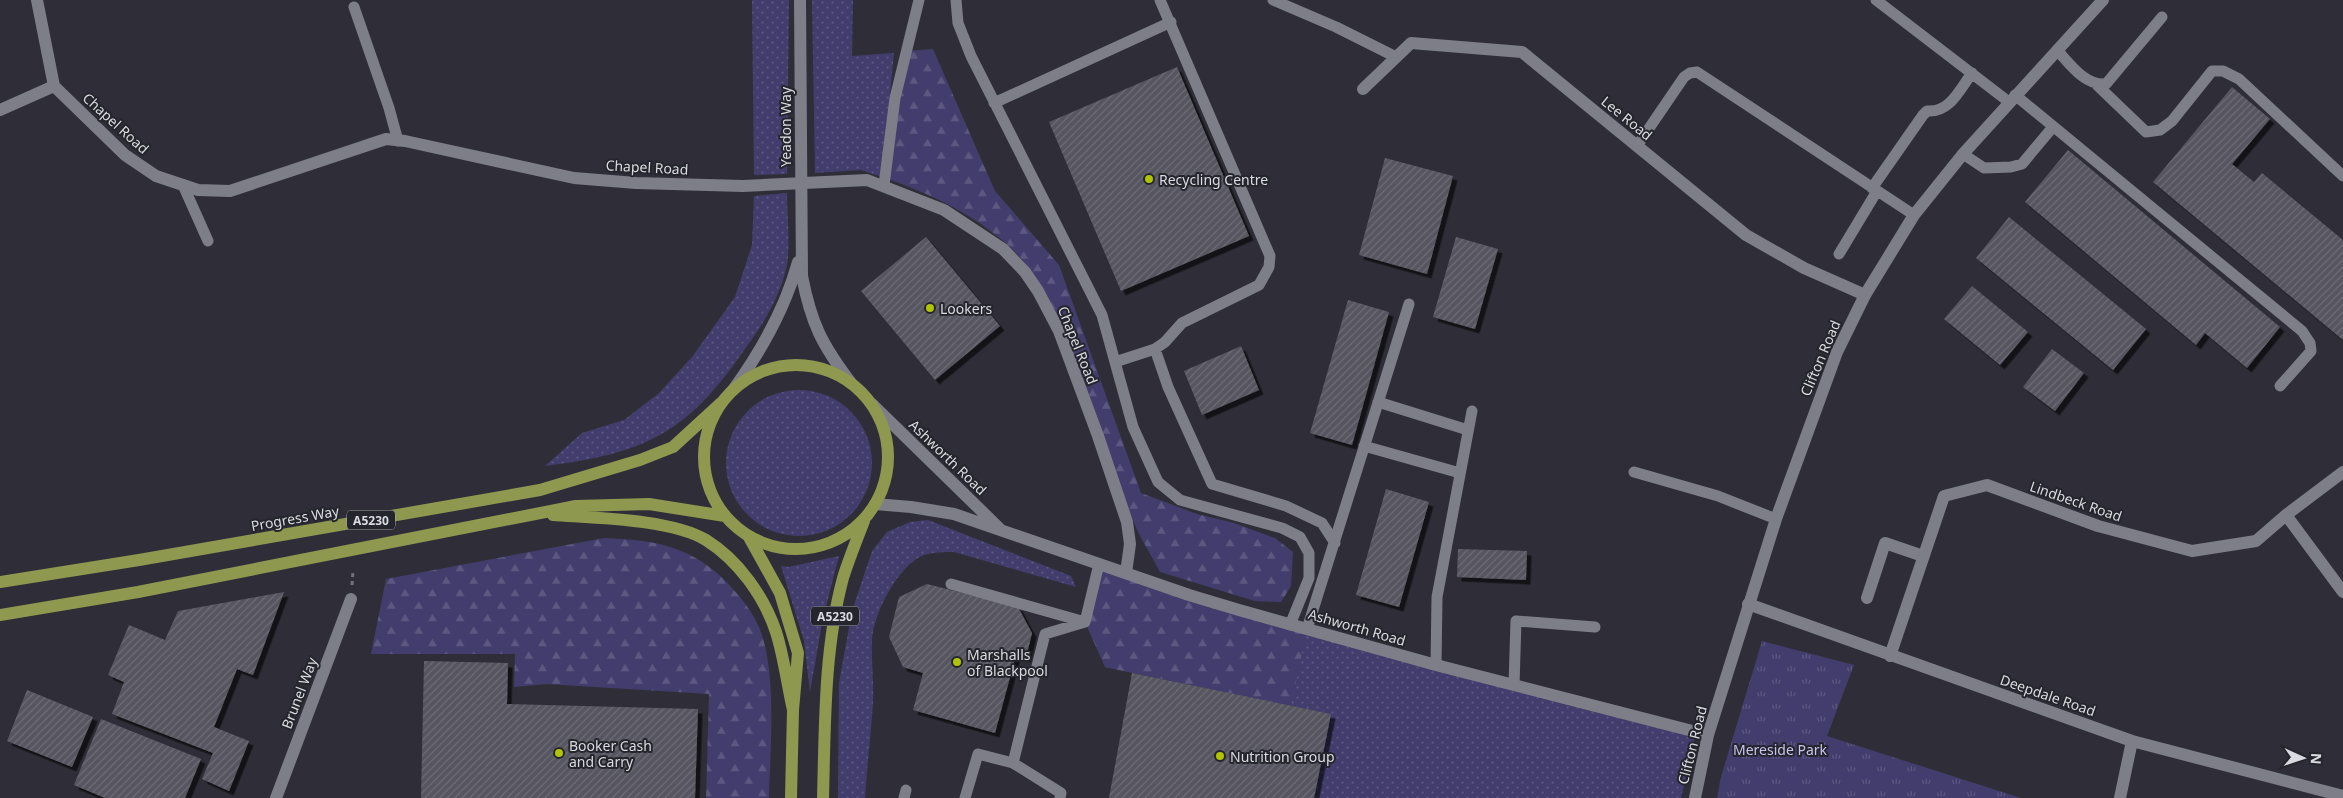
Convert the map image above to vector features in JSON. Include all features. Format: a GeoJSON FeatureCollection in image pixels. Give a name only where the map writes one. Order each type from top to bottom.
{"type":"FeatureCollection","features":[{"type":"Feature","properties":{"kind":"main road","name":"A5230"},"geometry":{"type":"LineString","coordinates":[[791,798],[793,710],[798,653],[794,633],[780,593],[749,537],[725,516],[709,490],[704,476],[703,460],[708,430],[721,403],[733,390],[760,372],[791,365],[822,368],[851,383],[872,404],[883,426],[888,451],[887,476],[875,504],[864,520],[843,578],[832,633],[825,716],[823,798]]}},
{"type":"Feature","properties":{"kind":"main road","name":"Progress Way"},"geometry":{"type":"LineString","coordinates":[[0,582],[540,490],[640,460],[673,447],[721,403]]}},
{"type":"Feature","properties":{"kind":"main road","name":"A5230"},"geometry":{"type":"LineString","coordinates":[[0,615],[147,590],[542,515],[576,506],[649,504],[725,516]]}},
{"type":"Feature","properties":{"kind":"main road","name":"A5230"},"geometry":{"type":"LineString","coordinates":[[542,515],[628,521],[670,528],[704,539],[723,553],[748,580],[768,614],[776,632],[793,710]]}},
{"type":"Feature","properties":{"kind":"main road","name":"A5230"},"geometry":{"type":"LineString","coordinates":[[749,537],[778,548],[809,549],[839,540],[864,520]]}},
{"type":"Feature","properties":{"kind":"street"},"geometry":{"type":"LineString","coordinates":[[0,110],[54,86],[37,0]]}},
{"type":"Feature","properties":{"kind":"street","name":"Yeadon Way"},"geometry":{"type":"LineString","coordinates":[[800,0],[800,254],[805,294],[819,335],[829,354],[851,383]]}},
{"type":"Feature","properties":{"kind":"street","name":"Clifton Road"},"geometry":{"type":"LineString","coordinates":[[1695,798],[1708,736],[1776,519],[1837,352],[1865,296],[1914,215],[1963,154],[2011,98],[2103,0]]}},
{"type":"Feature","properties":{"kind":"street","name":"Lee Road"},"geometry":{"type":"LineString","coordinates":[[1363,89],[1411,43],[1522,52],[1746,235],[1804,268],[1865,296]]}},
{"type":"Feature","properties":{"kind":"street","name":"Chapel Road"},"geometry":{"type":"LineString","coordinates":[[54,86],[125,155],[156,176],[198,190],[230,191],[367,144],[386,140],[574,178],[636,183],[743,186],[851,179],[867,180],[884,185],[944,210],[1003,249],[1038,291],[1059,331],[1098,436],[1127,522],[1130,544],[1126,573]]}},
{"type":"Feature","properties":{"kind":"street","name":"Yeadon Way"},"geometry":{"type":"LineString","coordinates":[[733,390],[760,350],[779,314],[791,285],[800,254]]}},
{"type":"Feature","properties":{"kind":"street","name":"Ashworth Road"},"geometry":{"type":"LineString","coordinates":[[872,404],[1002,532]]}},
{"type":"Feature","properties":{"kind":"street","name":"Lindbeck Road"},"geometry":{"type":"LineString","coordinates":[[1890,656],[1944,496],[1988,486],[2098,526],[2192,551],[2256,541],[2286,515],[2343,472]]}},
{"type":"Feature","properties":{"kind":"street","name":"Ashworth Road"},"geometry":{"type":"LineString","coordinates":[[875,504],[911,507],[954,514],[1189,595],[1436,665],[1708,736]]}},
{"type":"Feature","properties":{"kind":"street"},"geometry":{"type":"LineString","coordinates":[[2286,515],[2343,592]]}},
{"type":"Feature","properties":{"kind":"street"},"geometry":{"type":"LineString","coordinates":[[1867,598],[1885,543],[1924,556]]}},
{"type":"Feature","properties":{"kind":"street","name":"Brunel Way"},"geometry":{"type":"LineString","coordinates":[[276,798],[351,599]]}},
{"type":"Feature","properties":{"kind":"street","name":"Deepdale Road"},"geometry":{"type":"LineString","coordinates":[[1748,604],[2132,741],[2343,796]]}},
{"type":"Feature","properties":{"kind":"street"},"geometry":{"type":"LineString","coordinates":[[2120,798],[2132,741]]}},
{"type":"Feature","properties":{"kind":"lane"},"geometry":{"type":"LineString","coordinates":[[884,185],[895,98],[919,0]]}},
{"type":"Feature","properties":{"kind":"lane"},"geometry":{"type":"LineString","coordinates":[[956,0],[958,23],[971,56],[1102,315],[1133,427],[1158,482],[1180,500],[1282,528],[1300,537],[1309,554],[1309,578],[1290,624]]}},
{"type":"Feature","properties":{"kind":"lane"},"geometry":{"type":"LineString","coordinates":[[1115,362],[1155,349],[1165,342],[1182,323],[1259,285],[1270,267],[1270,256],[1160,0]]}},
{"type":"Feature","properties":{"kind":"lane"},"geometry":{"type":"LineString","coordinates":[[1272,0],[1336,27],[1396,57]]}},
{"type":"Feature","properties":{"kind":"lane"},"geometry":{"type":"LineString","coordinates":[[1876,0],[1972,73],[2052,128],[2302,331],[2310,343],[2311,351],[2280,386]]}},
{"type":"Feature","properties":{"kind":"lane"},"geometry":{"type":"LineString","coordinates":[[354,7],[390,108],[398,141]]}},
{"type":"Feature","properties":{"kind":"lane"},"geometry":{"type":"LineString","coordinates":[[2097,85],[2106,84],[2162,17]]}},
{"type":"Feature","properties":{"kind":"lane"},"geometry":{"type":"LineString","coordinates":[[994,102],[1171,22]]}},
{"type":"Feature","properties":{"kind":"lane"},"geometry":{"type":"LineString","coordinates":[[2057,50],[2080,74],[2097,85],[2146,132],[2160,130],[2172,121],[2212,71],[2223,71],[2239,79],[2343,176]]}},
{"type":"Feature","properties":{"kind":"lane"},"geometry":{"type":"LineString","coordinates":[[1637,146],[1684,77],[1690,73],[1697,72],[1914,215]]}},
{"type":"Feature","properties":{"kind":"lane"},"geometry":{"type":"LineString","coordinates":[[1839,254],[1874,190],[1923,115],[1927,110],[1942,109],[1949,104],[1972,73]]}},
{"type":"Feature","properties":{"kind":"lane"},"geometry":{"type":"LineString","coordinates":[[1963,154],[1984,168],[2011,167],[2022,164],[2052,128]]}},
{"type":"Feature","properties":{"kind":"lane"},"geometry":{"type":"LineString","coordinates":[[183,185],[208,241]]}},
{"type":"Feature","properties":{"kind":"lane"},"geometry":{"type":"LineString","coordinates":[[1307,629],[1336,543],[1364,446],[1409,304]]}},
{"type":"Feature","properties":{"kind":"lane"},"geometry":{"type":"LineString","coordinates":[[1155,349],[1168,387],[1212,484],[1286,506],[1322,524],[1336,543]]}},
{"type":"Feature","properties":{"kind":"lane"},"geometry":{"type":"LineString","coordinates":[[1378,402],[1468,430]]}},
{"type":"Feature","properties":{"kind":"lane"},"geometry":{"type":"LineString","coordinates":[[1436,665],[1437,597],[1472,411]]}},
{"type":"Feature","properties":{"kind":"lane"},"geometry":{"type":"LineString","coordinates":[[1364,446],[1460,474]]}},
{"type":"Feature","properties":{"kind":"lane"},"geometry":{"type":"LineString","coordinates":[[1634,472],[1718,496],[1776,519]]}},
{"type":"Feature","properties":{"kind":"lane"},"geometry":{"type":"LineString","coordinates":[[1085,622],[1099,564]]}},
{"type":"Feature","properties":{"kind":"lane"},"geometry":{"type":"LineString","coordinates":[[951,584],[1085,622]]}},
{"type":"Feature","properties":{"kind":"lane"},"geometry":{"type":"LineString","coordinates":[[1514,685],[1516,621],[1595,628]]}},
{"type":"Feature","properties":{"kind":"lane"},"geometry":{"type":"LineString","coordinates":[[1013,763],[1046,634],[1085,622]]}},
{"type":"Feature","properties":{"kind":"lane"},"geometry":{"type":"LineString","coordinates":[[965,798],[978,754],[1013,763],[1061,793],[1060,798]]}},
{"type":"Feature","properties":{"kind":"green space"},"geometry":{"type":"Polygon","coordinates":[[[752,0],[789,0],[787,174],[754,175],[752,0]]]}},
{"type":"Feature","properties":{"kind":"green space"},"geometry":{"type":"Polygon","coordinates":[[[812,0],[853,0],[852,56],[894,53],[882,177],[861,170],[815,173],[812,0]]]}},
{"type":"Feature","properties":{"kind":"green space"},"geometry":{"type":"Polygon","coordinates":[[[933,49],[995,191],[1059,265],[1141,493],[1197,514],[1234,523],[1275,538],[1293,552],[1291,586],[1281,602],[1255,601],[1160,572],[1131,515],[1073,352],[1055,310],[1032,272],[1002,240],[975,220],[932,197],[885,178],[907,51],[933,49]]]}},
{"type":"Feature","properties":{"kind":"green space"},"geometry":{"type":"Polygon","coordinates":[[[787,193],[788,252],[783,280],[764,321],[724,378],[682,420],[661,434],[637,446],[580,461],[545,466],[582,433],[624,420],[659,393],[692,357],[735,297],[752,245],[754,196],[787,193]]]}},
{"type":"Feature","properties":{"kind":"green space"},"geometry":{"type":"Polygon","coordinates":[[[799,390],[827,395],[851,411],[867,435],[872,463],[867,491],[851,515],[827,531],[799,536],[771,531],[747,515],[731,491],[726,463],[731,435],[747,411],[771,395],[799,390]]]}},
{"type":"Feature","properties":{"kind":"green space"},"geometry":{"type":"Polygon","coordinates":[[[928,520],[1071,576],[1076,587],[954,552],[928,554],[914,560],[896,579],[882,605],[873,630],[873,702],[865,798],[838,798],[839,683],[852,611],[872,551],[887,532],[910,522],[928,520]]]}},
{"type":"Feature","properties":{"kind":"green space"},"geometry":{"type":"Polygon","coordinates":[[[604,538],[644,541],[679,550],[695,558],[710,567],[725,580],[751,612],[762,636],[768,660],[770,679],[769,798],[706,798],[709,694],[547,684],[514,687],[515,654],[371,654],[386,579],[604,538]]]}},
{"type":"Feature","properties":{"kind":"green space"},"geometry":{"type":"Polygon","coordinates":[[[839,556],[823,618],[810,692],[804,641],[781,566],[788,567],[839,556]]]}},
{"type":"Feature","properties":{"kind":"green space"},"geometry":{"type":"Polygon","coordinates":[[[1098,568],[1307,629],[1291,706],[1105,667],[1085,622],[1098,568]]]}},
{"type":"Feature","properties":{"kind":"green space"},"geometry":{"type":"Polygon","coordinates":[[[1189,595],[1696,733],[1681,798],[1314,798],[1330,714],[1105,667],[1189,595]]]}},
{"type":"Feature","properties":{"kind":"green space","name":"Mereside Park"},"geometry":{"type":"Polygon","coordinates":[[[1762,641],[1854,665],[1827,736],[2021,798],[1717,798],[1721,777],[1762,641]]]}},
{"type":"Feature","properties":{"kind":"building","name":"Recycling Centre"},"geometry":{"type":"Polygon","coordinates":[[[1177,67],[1249,236],[1121,291],[1049,122],[1177,67]]]}},
{"type":"Feature","properties":{"kind":"building"},"geometry":{"type":"Polygon","coordinates":[[[2232,87],[2270,119],[2232,164],[2254,182],[2262,173],[2343,240],[2343,340],[2153,182],[2232,87]]]}},
{"type":"Feature","properties":{"kind":"building"},"geometry":{"type":"Polygon","coordinates":[[[2068,150],[2280,327],[2247,368],[2205,333],[2196,345],[2025,202],[2068,150]]]}},
{"type":"Feature","properties":{"kind":"building"},"geometry":{"type":"Polygon","coordinates":[[[1385,158],[1453,176],[1427,274],[1359,255],[1385,158]]]}},
{"type":"Feature","properties":{"kind":"building"},"geometry":{"type":"Polygon","coordinates":[[[2009,217],[2146,329],[2113,370],[1976,258],[2009,217]]]}},
{"type":"Feature","properties":{"kind":"building","name":"Lookers"},"geometry":{"type":"Polygon","coordinates":[[[926,237],[1000,326],[935,380],[861,291],[926,237]]]}},
{"type":"Feature","properties":{"kind":"building"},"geometry":{"type":"Polygon","coordinates":[[[1456,237],[1498,249],[1475,329],[1433,317],[1456,237]]]}},
{"type":"Feature","properties":{"kind":"building"},"geometry":{"type":"Polygon","coordinates":[[[1972,286],[2028,332],[2000,365],[1944,319],[1972,286]]]}},
{"type":"Feature","properties":{"kind":"building"},"geometry":{"type":"Polygon","coordinates":[[[1348,300],[1389,312],[1352,445],[1310,433],[1348,300]]]}},
{"type":"Feature","properties":{"kind":"building"},"geometry":{"type":"Polygon","coordinates":[[[1241,346],[1259,390],[1202,415],[1184,371],[1241,346]]]}},
{"type":"Feature","properties":{"kind":"building"},"geometry":{"type":"Polygon","coordinates":[[[2052,349],[2084,373],[2055,411],[2023,387],[2052,349]]]}},
{"type":"Feature","properties":{"kind":"building"},"geometry":{"type":"Polygon","coordinates":[[[1386,489],[1429,502],[1399,607],[1356,595],[1386,489]]]}},
{"type":"Feature","properties":{"kind":"building"},"geometry":{"type":"Polygon","coordinates":[[[1458,549],[1527,551],[1526,580],[1457,577],[1458,549]]]}},
{"type":"Feature","properties":{"kind":"building","name":"Marshalls of Blackpool"},"geometry":{"type":"Polygon","coordinates":[[[927,584],[1018,607],[1032,633],[1026,658],[1016,655],[995,733],[913,710],[923,673],[903,667],[889,637],[899,597],[927,584]]]}},
{"type":"Feature","properties":{"kind":"building"},"geometry":{"type":"Polygon","coordinates":[[[284,592],[253,675],[237,669],[214,727],[249,741],[229,791],[202,779],[213,753],[112,714],[124,682],[108,675],[129,625],[165,640],[178,611],[284,592]]]}},
{"type":"Feature","properties":{"kind":"building","name":"Booker Cash and Carry"},"geometry":{"type":"Polygon","coordinates":[[[424,661],[508,663],[507,704],[698,709],[695,798],[421,798],[424,661]]]}},
{"type":"Feature","properties":{"kind":"building","name":"Nutrition Group"},"geometry":{"type":"Polygon","coordinates":[[[1132,673],[1331,714],[1314,798],[1109,798],[1132,673]]]}},
{"type":"Feature","properties":{"kind":"building"},"geometry":{"type":"Polygon","coordinates":[[[27,690],[93,717],[72,767],[7,741],[27,690]]]}},
{"type":"Feature","properties":{"kind":"building"},"geometry":{"type":"Polygon","coordinates":[[[101,719],[201,759],[185,798],[105,798],[74,785],[101,719]]]}},
{"type":"Feature","properties":{"kind":"place","name":"Recycling Centre"},"geometry":{"type":"Point","coordinates":[1149,179]}},
{"type":"Feature","properties":{"kind":"place","name":"Lookers"},"geometry":{"type":"Point","coordinates":[930,308]}},
{"type":"Feature","properties":{"kind":"place","name":"Marshalls of Blackpool"},"geometry":{"type":"Point","coordinates":[957,662]}},
{"type":"Feature","properties":{"kind":"place","name":"Booker Cash and Carry"},"geometry":{"type":"Point","coordinates":[559,753]}},
{"type":"Feature","properties":{"kind":"place","name":"Nutrition Group"},"geometry":{"type":"Point","coordinates":[1220,756]}}]}
